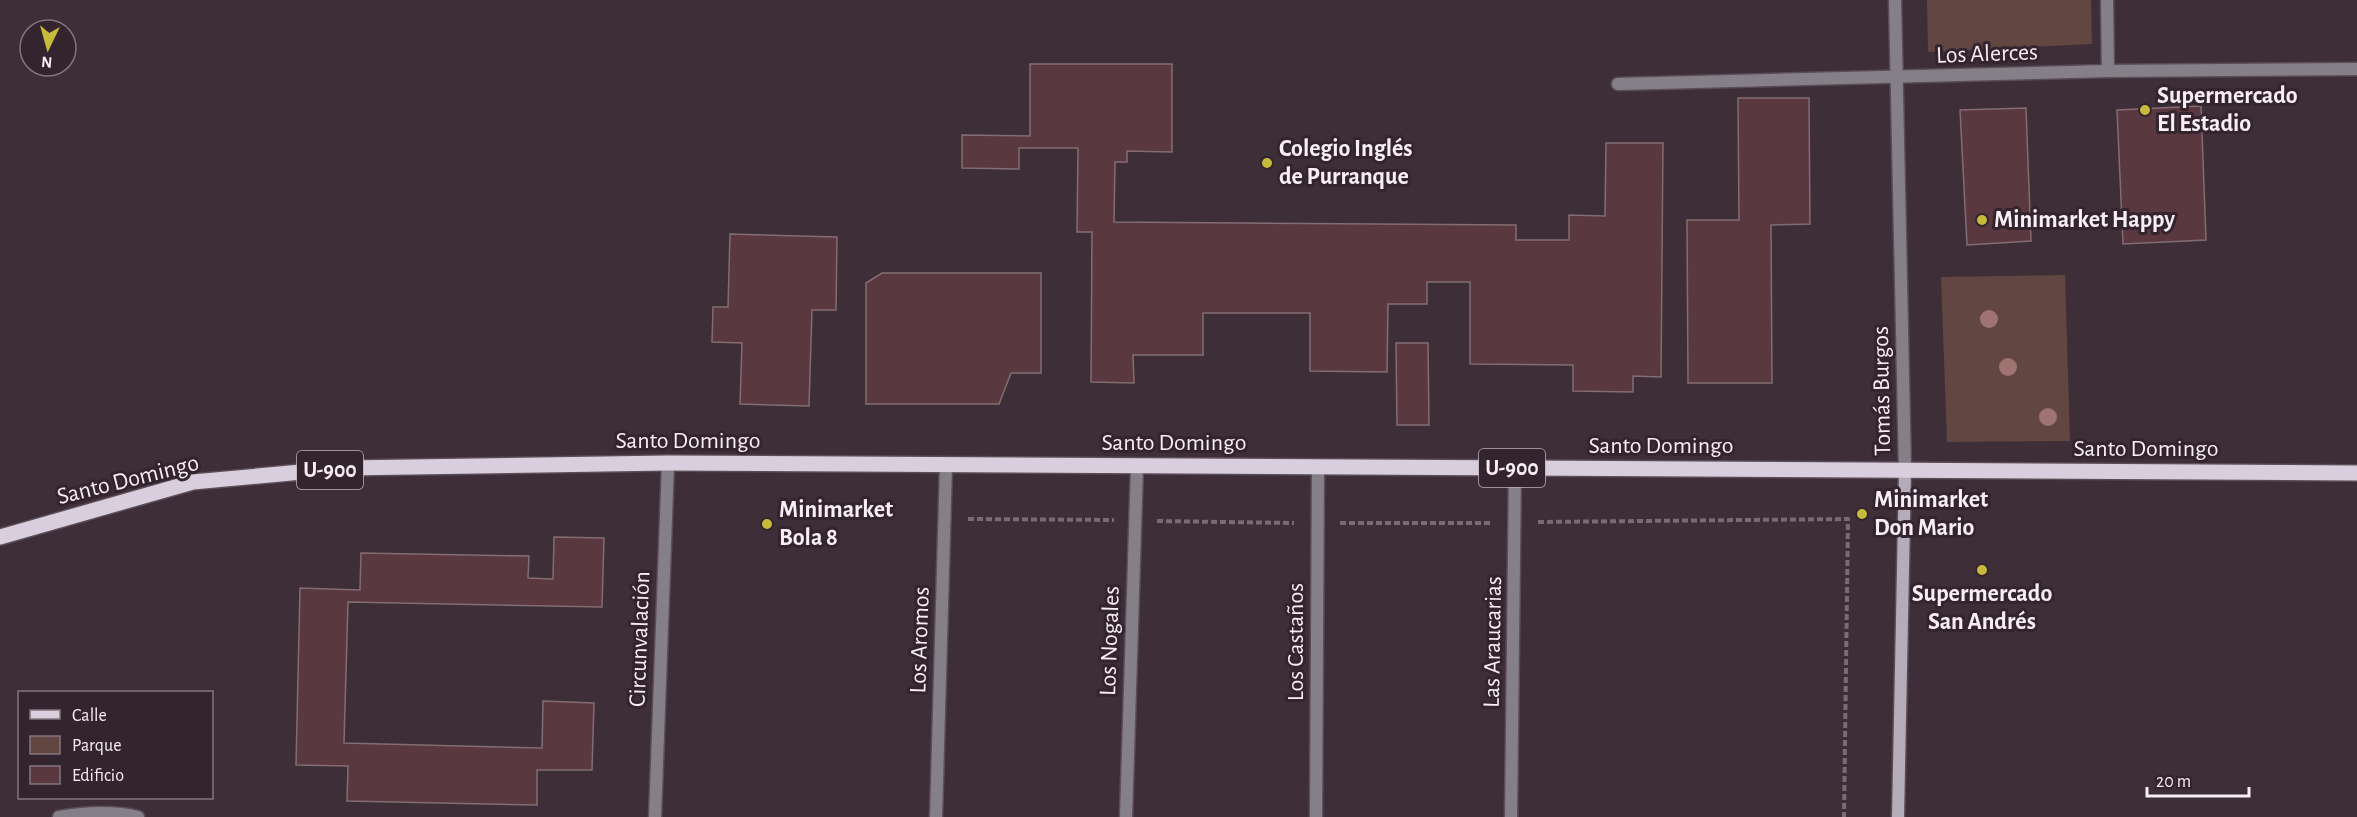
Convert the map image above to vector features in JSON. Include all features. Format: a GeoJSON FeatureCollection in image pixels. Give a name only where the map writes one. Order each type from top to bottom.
{"type":"FeatureCollection","features":[{"type":"Feature","properties":{"kind":"main road","name":"Santo Domingo"},"geometry":{"type":"LineString","coordinates":[[0,537],[193,482],[345,468],[668,463],[2357,473]]}},
{"type":"Feature","properties":{"kind":"street","name":"Tomás Burgos"},"geometry":{"type":"LineString","coordinates":[[1895,0],[1905,470],[1898,817]]}},
{"type":"Feature","properties":{"kind":"street"},"geometry":{"type":"LineString","coordinates":[[2107,0],[2108,71]]}},
{"type":"Feature","properties":{"kind":"street","name":"Los Alerces"},"geometry":{"type":"LineString","coordinates":[[1618,84],[2108,71],[2357,69]]}},
{"type":"Feature","properties":{"kind":"street","name":"Circunvalación"},"geometry":{"type":"LineString","coordinates":[[655,817],[668,463]]}},
{"type":"Feature","properties":{"kind":"street","name":"Los Aromos"},"geometry":{"type":"LineString","coordinates":[[936,817],[946,464]]}},
{"type":"Feature","properties":{"kind":"street","name":"Los Nogales"},"geometry":{"type":"LineString","coordinates":[[1126,817],[1137,466]]}},
{"type":"Feature","properties":{"kind":"street","name":"Los Castaños"},"geometry":{"type":"LineString","coordinates":[[1317,817],[1318,466]]}},
{"type":"Feature","properties":{"kind":"street","name":"Las Araucarias"},"geometry":{"type":"LineString","coordinates":[[1511,817],[1515,468]]}},
{"type":"Feature","properties":{"kind":"street"},"geometry":{"type":"LineString","coordinates":[[59,817],[127,814],[138,817]]}},
{"type":"Feature","properties":{"kind":"green space"},"geometry":{"type":"Polygon","coordinates":[[[1927,0],[2091,0],[2092,44],[1928,52],[1927,0]]]}},
{"type":"Feature","properties":{"kind":"green space"},"geometry":{"type":"Polygon","coordinates":[[[2065,275],[2070,441],[1947,442],[1941,277],[2065,275]]]}},
{"type":"Feature","properties":{"kind":"building"},"geometry":{"type":"Polygon","coordinates":[[[1030,64],[1172,64],[1172,152],[1127,151],[1127,162],[1115,162],[1114,222],[1516,225],[1516,240],[1569,240],[1569,215],[1605,216],[1606,143],[1663,143],[1661,377],[1633,376],[1633,392],[1573,391],[1573,365],[1470,364],[1470,282],[1427,282],[1427,304],[1388,304],[1387,372],[1310,371],[1310,313],[1203,313],[1203,355],[1133,355],[1134,383],[1091,382],[1092,232],[1077,232],[1078,148],[1019,148],[1019,169],[962,168],[962,135],[1030,136],[1030,64]]]}},
{"type":"Feature","properties":{"kind":"building"},"geometry":{"type":"Polygon","coordinates":[[[1738,98],[1809,98],[1810,224],[1771,225],[1772,383],[1688,383],[1687,220],[1739,220],[1738,98]]]}},
{"type":"Feature","properties":{"kind":"building"},"geometry":{"type":"Polygon","coordinates":[[[2201,106],[2206,240],[2123,244],[2117,110],[2201,106]]]}},
{"type":"Feature","properties":{"kind":"building"},"geometry":{"type":"Polygon","coordinates":[[[2026,108],[2031,241],[1967,245],[1960,110],[2026,108]]]}},
{"type":"Feature","properties":{"kind":"building"},"geometry":{"type":"Polygon","coordinates":[[[730,234],[837,237],[836,310],[812,310],[809,406],[740,404],[742,343],[712,342],[713,307],[728,307],[730,234]]]}},
{"type":"Feature","properties":{"kind":"building"},"geometry":{"type":"Polygon","coordinates":[[[882,273],[1041,273],[1041,373],[1011,373],[999,404],[866,404],[866,283],[882,273]]]}},
{"type":"Feature","properties":{"kind":"building"},"geometry":{"type":"Polygon","coordinates":[[[1396,343],[1428,343],[1429,425],[1397,425],[1396,343]]]}},
{"type":"Feature","properties":{"kind":"building"},"geometry":{"type":"Polygon","coordinates":[[[554,537],[604,538],[602,607],[348,602],[344,743],[542,748],[543,701],[594,703],[592,770],[537,770],[537,805],[347,801],[348,766],[296,765],[300,588],[360,590],[361,553],[529,556],[528,578],[553,579],[554,537]]]}},
{"type":"Feature","properties":{"kind":"place","name":"Supermercado El Estadio"},"geometry":{"type":"Point","coordinates":[2145,110]}},
{"type":"Feature","properties":{"kind":"place","name":"Colegio Inglés de Purranque"},"geometry":{"type":"Point","coordinates":[1267,163]}},
{"type":"Feature","properties":{"kind":"place","name":"Minimarket Happy"},"geometry":{"type":"Point","coordinates":[1982,220]}},
{"type":"Feature","properties":{"kind":"place","name":"Minimarket Don Mario"},"geometry":{"type":"Point","coordinates":[1862,514]}},
{"type":"Feature","properties":{"kind":"place","name":"Minimarket Bola 8"},"geometry":{"type":"Point","coordinates":[767,524]}},
{"type":"Feature","properties":{"kind":"place","name":"Supermercado San Andrés"},"geometry":{"type":"Point","coordinates":[1982,570]}}]}
